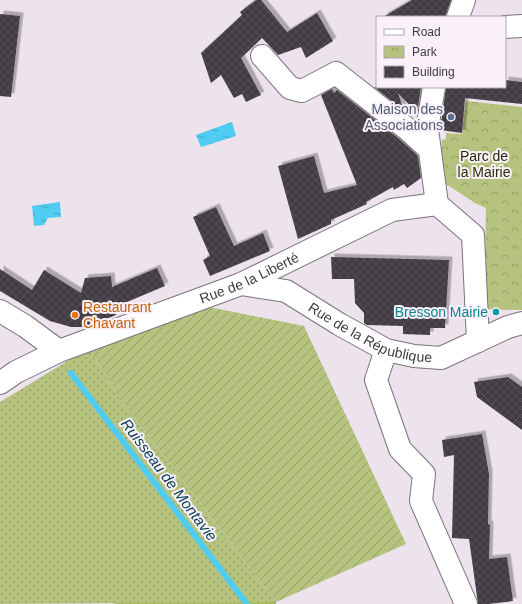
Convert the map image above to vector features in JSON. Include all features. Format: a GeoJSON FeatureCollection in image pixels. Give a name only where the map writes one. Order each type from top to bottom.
{"type":"FeatureCollection","features":[{"type":"Feature","properties":{"kind":"street"},"geometry":{"type":"LineString","coordinates":[[458,16],[464,0]]}},
{"type":"Feature","properties":{"kind":"street"},"geometry":{"type":"LineString","coordinates":[[506,26],[522,26]]}},
{"type":"Feature","properties":{"kind":"street"},"geometry":{"type":"LineString","coordinates":[[262,56],[290,88],[302,91],[336,73],[406,128],[429,149]]}},
{"type":"Feature","properties":{"kind":"street"},"geometry":{"type":"LineString","coordinates":[[434,88],[427,129],[437,204],[473,235],[478,341]]}},
{"type":"Feature","properties":{"kind":"street","name":"Rue de la Liberté"},"geometry":{"type":"LineString","coordinates":[[8,371],[241,284],[392,210],[437,204]]}},
{"type":"Feature","properties":{"kind":"street","name":"Rue de la République"},"geometry":{"type":"LineString","coordinates":[[241,284],[286,291],[386,350],[414,356],[441,358],[508,327],[522,323]]}},
{"type":"Feature","properties":{"kind":"street"},"geometry":{"type":"LineString","coordinates":[[0,311],[25,326],[59,351]]}},
{"type":"Feature","properties":{"kind":"street"},"geometry":{"type":"LineString","coordinates":[[386,350],[376,380],[400,449],[424,474],[421,501],[466,604]]}},
{"type":"Feature","properties":{"kind":"green space","name":"Parc de la Mairie"},"geometry":{"type":"Polygon","coordinates":[[[466,101],[522,107],[522,310],[484,309],[486,208],[475,203],[446,184],[441,159],[442,140],[446,139],[446,133],[462,134],[466,101]]]}},
{"type":"Feature","properties":{"kind":"green space"},"geometry":{"type":"Polygon","coordinates":[[[194,304],[304,326],[406,544],[276,602],[117,395],[89,348],[194,304]]]}},
{"type":"Feature","properties":{"kind":"green space"},"geometry":{"type":"Polygon","coordinates":[[[89,348],[117,395],[276,602],[0,604],[0,402],[89,348]]]}},
{"type":"Feature","properties":{"kind":"green space"},"geometry":{"type":"Polygon","coordinates":[[[276,602],[276,604],[114,604],[116,603],[276,602]]]}},
{"type":"Feature","properties":{"kind":"water"},"geometry":{"type":"Polygon","coordinates":[[[232,122],[236,136],[201,147],[196,135],[232,122]]]}},
{"type":"Feature","properties":{"kind":"water"},"geometry":{"type":"Polygon","coordinates":[[[60,202],[61,217],[48,218],[44,225],[34,226],[32,206],[60,202]]]}},
{"type":"Feature","properties":{"kind":"building"},"geometry":{"type":"Polygon","coordinates":[[[256,0],[261,0],[287,32],[317,13],[333,41],[306,58],[301,47],[278,55],[262,38],[241,58],[261,95],[246,102],[242,94],[234,98],[221,75],[211,83],[201,53],[242,15],[240,12],[256,0]]]}},
{"type":"Feature","properties":{"kind":"building"},"geometry":{"type":"Polygon","coordinates":[[[412,0],[451,0],[445,16],[385,16],[412,0]]]}},
{"type":"Feature","properties":{"kind":"building"},"geometry":{"type":"Polygon","coordinates":[[[0,14],[20,16],[11,97],[0,96],[0,14]]]}},
{"type":"Feature","properties":{"kind":"building","name":"Maison des Associations"},"geometry":{"type":"Polygon","coordinates":[[[506,80],[522,82],[522,104],[465,98],[462,133],[440,130],[446,88],[506,88],[506,80]]]}},
{"type":"Feature","properties":{"kind":"building"},"geometry":{"type":"Polygon","coordinates":[[[374,87],[421,88],[417,113],[398,93],[404,111],[374,87]]]}},
{"type":"Feature","properties":{"kind":"building"},"geometry":{"type":"Polygon","coordinates":[[[332,89],[334,93],[337,90],[416,154],[418,157],[421,178],[407,188],[404,184],[394,190],[393,187],[366,202],[367,204],[331,220],[331,224],[298,239],[278,166],[314,156],[324,193],[357,185],[321,95],[332,89]]]}},
{"type":"Feature","properties":{"kind":"building"},"geometry":{"type":"Polygon","coordinates":[[[216,207],[234,246],[263,233],[270,251],[210,276],[203,260],[210,256],[193,217],[216,207]]]}},
{"type":"Feature","properties":{"kind":"building"},"geometry":{"type":"Polygon","coordinates":[[[331,257],[449,260],[445,328],[430,328],[430,335],[403,334],[403,326],[367,325],[364,323],[364,313],[355,303],[354,279],[332,279],[331,257]]]}},
{"type":"Feature","properties":{"kind":"building"},"geometry":{"type":"Polygon","coordinates":[[[157,268],[165,286],[115,307],[116,315],[96,324],[81,327],[71,327],[50,321],[0,291],[0,269],[32,290],[44,270],[81,293],[85,278],[111,276],[112,287],[157,268]]]}},
{"type":"Feature","properties":{"kind":"building"},"geometry":{"type":"Polygon","coordinates":[[[508,377],[522,387],[522,430],[477,397],[474,382],[508,377]]]}},
{"type":"Feature","properties":{"kind":"building"},"geometry":{"type":"Polygon","coordinates":[[[482,434],[489,474],[489,559],[507,557],[513,601],[489,604],[478,604],[469,539],[452,538],[454,455],[444,457],[442,440],[482,434]]]}},
{"type":"Feature","properties":{"kind":"waterway","name":"Ruisseau de Montavie"},"geometry":{"type":"LineString","coordinates":[[71,373],[247,604]]}},
{"type":"Feature","properties":{"kind":"place","name":"Maison des Associations"},"geometry":{"type":"Point","coordinates":[451,117]}},
{"type":"Feature","properties":{"kind":"place","name":"Bresson Mairie"},"geometry":{"type":"Point","coordinates":[496,312]}},
{"type":"Feature","properties":{"kind":"place","name":"Restaurant Chavant"},"geometry":{"type":"Point","coordinates":[75,315]}}]}
